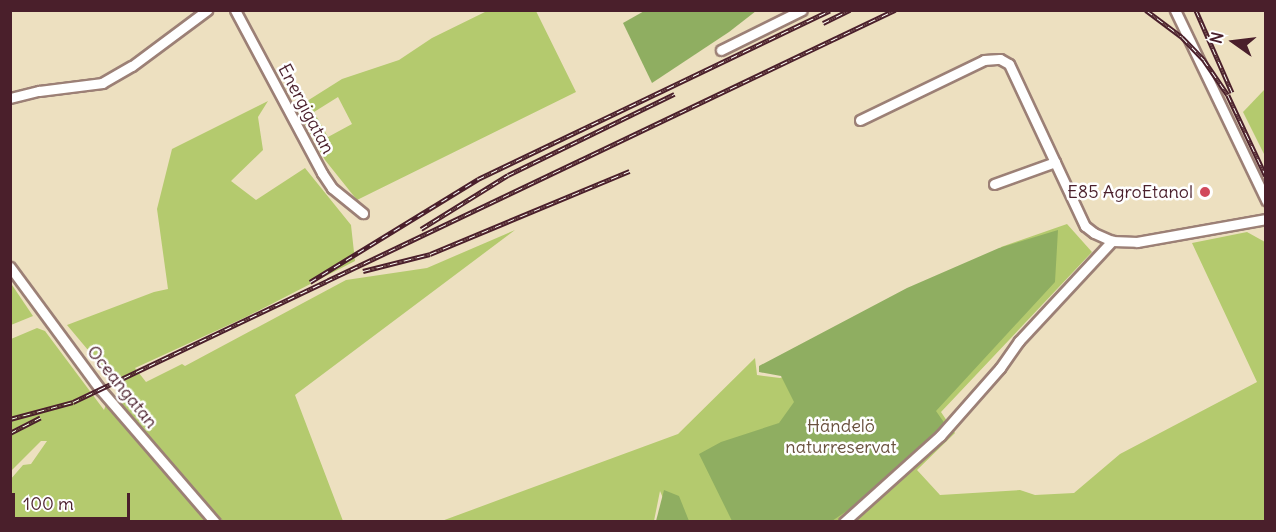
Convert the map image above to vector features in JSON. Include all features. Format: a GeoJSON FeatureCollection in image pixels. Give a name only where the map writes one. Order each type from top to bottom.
{"type":"FeatureCollection","features":[{"type":"Feature","properties":{"kind":"street"},"geometry":{"type":"LineString","coordinates":[[10,98],[39,91],[102,83],[132,66],[207,10]]}},
{"type":"Feature","properties":{"kind":"street","name":"Energigatan"},"geometry":{"type":"LineString","coordinates":[[235,10],[322,173],[332,188],[363,213]]}},
{"type":"Feature","properties":{"kind":"street"},"geometry":{"type":"LineString","coordinates":[[721,50],[802,10]]}},
{"type":"Feature","properties":{"kind":"street"},"geometry":{"type":"LineString","coordinates":[[1175,10],[1266,200]]}},
{"type":"Feature","properties":{"kind":"street"},"geometry":{"type":"LineString","coordinates":[[860,120],[984,60],[1000,59],[1009,64],[1085,226],[1112,241],[1137,242],[1266,219]]}},
{"type":"Feature","properties":{"kind":"street"},"geometry":{"type":"LineString","coordinates":[[994,184],[1055,162]]}},
{"type":"Feature","properties":{"kind":"street"},"geometry":{"type":"LineString","coordinates":[[844,522],[940,436],[999,368],[1019,341],[1112,241]]}},
{"type":"Feature","properties":{"kind":"street","name":"Oceangatan"},"geometry":{"type":"LineString","coordinates":[[10,267],[100,389],[214,522]]}},
{"type":"Feature","properties":{"kind":"green space"},"geometry":{"type":"Polygon","coordinates":[[[489,10],[536,11],[576,92],[357,200],[325,160],[296,108],[342,79],[399,60],[432,38],[489,10]],[[338,97],[314,112],[328,137],[352,124],[338,97]]]}},
{"type":"Feature","properties":{"kind":"green space"},"geometry":{"type":"Polygon","coordinates":[[[646,10],[756,11],[729,32],[652,83],[623,23],[646,10]]]}},
{"type":"Feature","properties":{"kind":"green space"},"geometry":{"type":"Polygon","coordinates":[[[1265,89],[1265,156],[1243,112],[1265,89]]]}},
{"type":"Feature","properties":{"kind":"green space"},"geometry":{"type":"Polygon","coordinates":[[[268,101],[258,117],[263,150],[231,181],[256,200],[305,168],[351,225],[355,261],[246,317],[135,368],[146,382],[182,364],[185,366],[346,280],[427,268],[515,230],[295,395],[343,521],[223,521],[120,405],[129,399],[67,325],[154,292],[168,289],[157,209],[172,149],[268,101]]]}},
{"type":"Feature","properties":{"kind":"green space","name":"Händelö naturreservat"},"geometry":{"type":"Polygon","coordinates":[[[1067,224],[1092,252],[941,412],[955,433],[917,470],[940,495],[1020,490],[1035,495],[1074,493],[1120,454],[1257,382],[1192,243],[1247,232],[1265,242],[1265,521],[658,521],[663,498],[660,491],[654,521],[439,522],[678,434],[755,358],[757,375],[780,378],[786,376],[1002,252],[1001,247],[1067,224]]]}},
{"type":"Feature","properties":{"kind":"green space"},"geometry":{"type":"Polygon","coordinates":[[[1058,230],[1055,282],[936,411],[950,431],[908,469],[832,521],[732,521],[699,454],[721,442],[779,423],[794,402],[781,376],[759,372],[759,366],[907,288],[999,248],[1058,230]]]}},
{"type":"Feature","properties":{"kind":"green space"},"geometry":{"type":"Polygon","coordinates":[[[10,282],[33,316],[11,325],[10,325],[10,282]]]}},
{"type":"Feature","properties":{"kind":"green space"},"geometry":{"type":"Polygon","coordinates":[[[37,328],[45,331],[104,410],[107,402],[208,521],[11,521],[10,480],[23,465],[31,464],[47,441],[41,441],[11,471],[11,339],[37,328]]]}},
{"type":"Feature","properties":{"kind":"green space"},"geometry":{"type":"Polygon","coordinates":[[[664,490],[679,496],[689,521],[656,521],[664,490]]]}},
{"type":"Feature","properties":{"kind":"railway"},"geometry":{"type":"LineString","coordinates":[[310,282],[478,179],[830,10]]}},
{"type":"Feature","properties":{"kind":"railway"},"geometry":{"type":"LineString","coordinates":[[823,23],[850,10]]}},
{"type":"Feature","properties":{"kind":"railway"},"geometry":{"type":"LineString","coordinates":[[10,419],[73,402],[895,10]]}},
{"type":"Feature","properties":{"kind":"railway"},"geometry":{"type":"LineString","coordinates":[[1146,10],[1182,37],[1204,60],[1228,95],[1266,176]]}},
{"type":"Feature","properties":{"kind":"railway"},"geometry":{"type":"LineString","coordinates":[[1196,10],[1232,92]]}},
{"type":"Feature","properties":{"kind":"railway"},"geometry":{"type":"LineString","coordinates":[[421,229],[508,175],[674,94]]}},
{"type":"Feature","properties":{"kind":"railway"},"geometry":{"type":"LineString","coordinates":[[363,271],[430,254],[629,171]]}},
{"type":"Feature","properties":{"kind":"railway"},"geometry":{"type":"LineString","coordinates":[[10,433],[40,418]]}},
{"type":"Feature","properties":{"kind":"place","name":"E85 AgroEtanol"},"geometry":{"type":"Point","coordinates":[1205,192]}}]}
